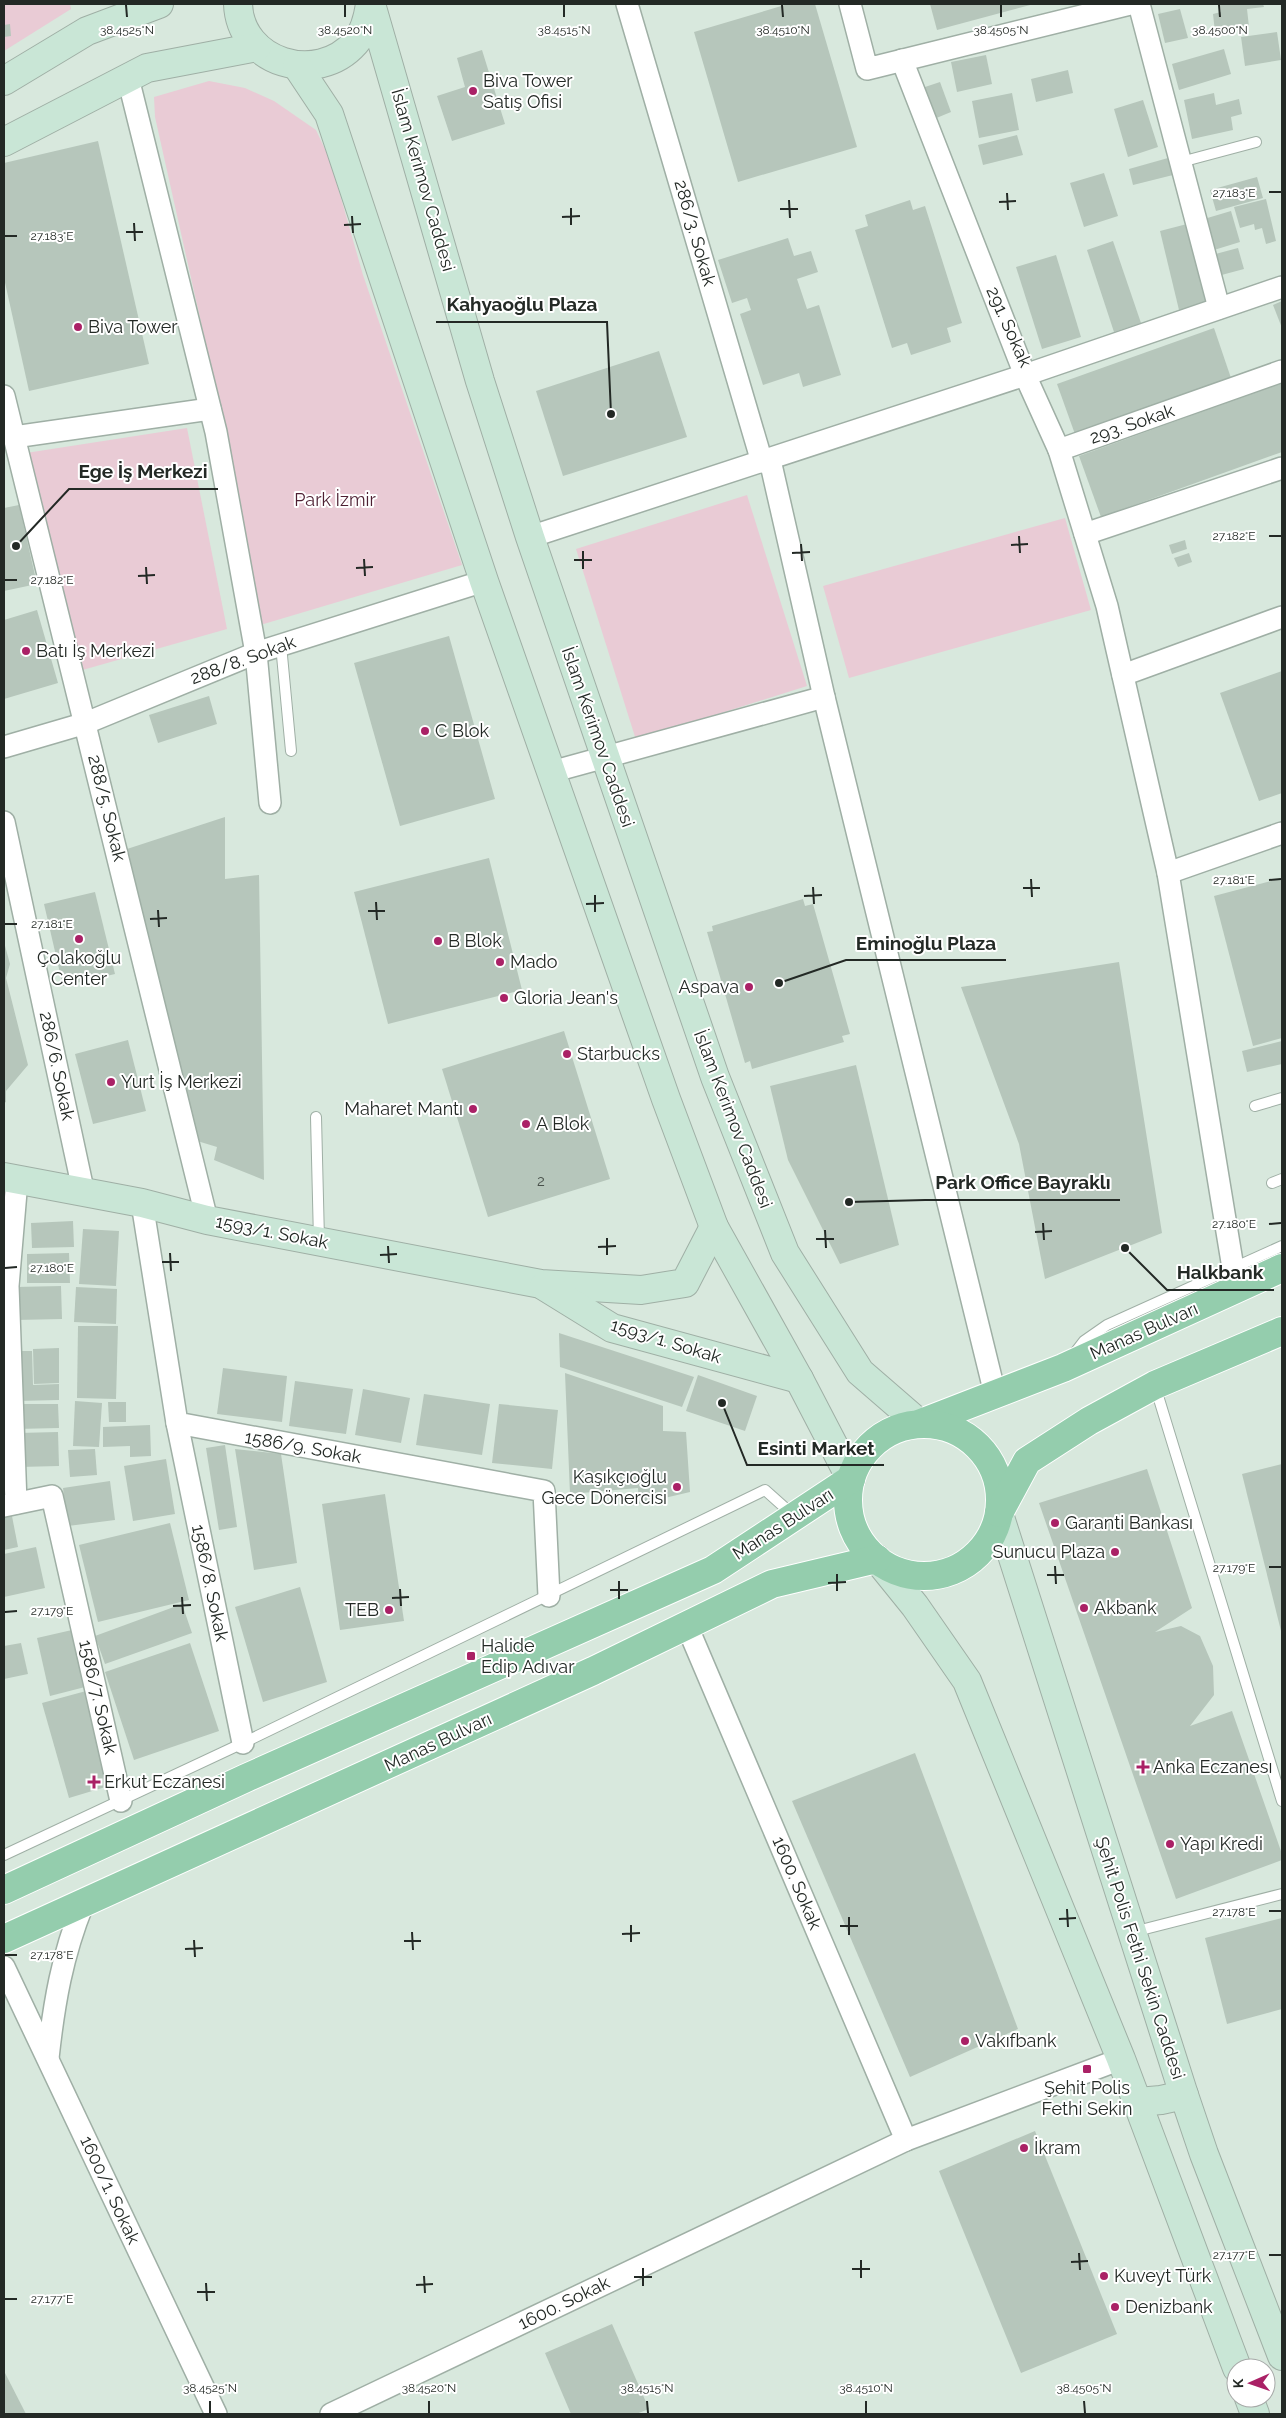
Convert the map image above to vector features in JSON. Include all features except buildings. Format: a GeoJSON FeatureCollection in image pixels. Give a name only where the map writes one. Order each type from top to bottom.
{"type":"FeatureCollection","features":[{"type":"Feature","properties":{"kind":"main road"},"geometry":{"type":"LineString","coordinates":[[4,81],[88,31],[158,4]]}},
{"type":"Feature","properties":{"kind":"main road"},"geometry":{"type":"LineString","coordinates":[[238,4],[238,12],[245,31],[257,48],[276,60],[297,66],[319,65],[339,57],[355,42],[366,23],[371,4]]}},
{"type":"Feature","properties":{"kind":"main road","name":"İslam Kerimov Caddesi"},"geometry":{"type":"LineString","coordinates":[[371,4],[480,381],[530,537],[715,1077],[785,1253],[860,1372],[920,1424]]}},
{"type":"Feature","properties":{"kind":"main road"},"geometry":{"type":"LineString","coordinates":[[4,142],[147,68],[257,48]]}},
{"type":"Feature","properties":{"kind":"main road"},"geometry":{"type":"LineString","coordinates":[[297,66],[329,114],[484,581],[666,1099],[714,1227],[799,1379],[851,1479]]}},
{"type":"Feature","properties":{"kind":"main road","name":"1593/1. Sokak"},"geometry":{"type":"LineString","coordinates":[[11,1179],[84,1194],[142,1203],[207,1220],[541,1284],[641,1290],[685,1283],[714,1227]]}},
{"type":"Feature","properties":{"kind":"main road","name":"Manas Bulvarı"},"geometry":{"type":"LineString","coordinates":[[920,1424],[1063,1368],[1282,1268]]}},
{"type":"Feature","properties":{"kind":"main road","name":"1593/1. Sokak"},"geometry":{"type":"LineString","coordinates":[[541,1284],[612,1328],[799,1379]]}},
{"type":"Feature","properties":{"kind":"main road"},"geometry":{"type":"LineString","coordinates":[[877,1559],[901,1573],[919,1576],[942,1574],[963,1565],[981,1551],[993,1532],[999,1514],[1027,1461],[1089,1421],[1155,1385],[1282,1331]]}},
{"type":"Feature","properties":{"kind":"main road"},"geometry":{"type":"LineString","coordinates":[[999,1514],[999,1488],[993,1467],[980,1448],[963,1434],[947,1427],[920,1424],[896,1428],[876,1440],[861,1457],[851,1479],[848,1498],[852,1524],[862,1544],[877,1559],[915,1606],[966,1681],[1138,2102],[1233,2358]]}},
{"type":"Feature","properties":{"kind":"main road","name":"Manas Bulvarı"},"geometry":{"type":"LineString","coordinates":[[4,1890],[238,1782],[713,1570],[851,1479]]}},
{"type":"Feature","properties":{"kind":"main road","name":"Şehit Polis Fethi Sekin Caddesi"},"geometry":{"type":"LineString","coordinates":[[999,1514],[1184,2095],[1138,2102]]}},
{"type":"Feature","properties":{"kind":"main road","name":"Manas Bulvarı"},"geometry":{"type":"LineString","coordinates":[[4,1939],[687,1626],[772,1584],[877,1559]]}},
{"type":"Feature","properties":{"kind":"main road"},"geometry":{"type":"LineString","coordinates":[[1184,2095],[1204,2154],[1282,2356]]}},
{"type":"Feature","properties":{"kind":"street","name":"286/3. Sokak"},"geometry":{"type":"LineString","coordinates":[[627,4],[766,461],[995,1394]]}},
{"type":"Feature","properties":{"kind":"street"},"geometry":{"type":"LineString","coordinates":[[850,4],[866,69],[1130,4]]}},
{"type":"Feature","properties":{"kind":"street"},"geometry":{"type":"LineString","coordinates":[[1139,4],[1219,308]]}},
{"type":"Feature","properties":{"kind":"street","name":"291. Sokak"},"geometry":{"type":"LineString","coordinates":[[902,60],[1025,375],[1282,287]]}},
{"type":"Feature","properties":{"kind":"street"},"geometry":{"type":"LineString","coordinates":[[128,78],[210,409],[256,652],[270,803]]}},
{"type":"Feature","properties":{"kind":"street","name":"293. Sokak"},"geometry":{"type":"LineString","coordinates":[[1060,450],[1282,372]]}},
{"type":"Feature","properties":{"kind":"street"},"geometry":{"type":"LineString","coordinates":[[530,537],[1025,375],[1060,450],[1107,606],[1168,873],[1233,1268]]}},
{"type":"Feature","properties":{"kind":"street","name":"288/5. Sokak"},"geometry":{"type":"LineString","coordinates":[[4,396],[207,1220]]}},
{"type":"Feature","properties":{"kind":"street"},"geometry":{"type":"LineString","coordinates":[[14,437],[210,409]]}},
{"type":"Feature","properties":{"kind":"street"},"geometry":{"type":"LineString","coordinates":[[1085,534],[1282,468]]}},
{"type":"Feature","properties":{"kind":"street","name":"288/8. Sokak"},"geometry":{"type":"LineString","coordinates":[[4,747],[86,723],[256,652],[484,581]]}},
{"type":"Feature","properties":{"kind":"street"},"geometry":{"type":"LineString","coordinates":[[1123,675],[1282,617]]}},
{"type":"Feature","properties":{"kind":"street"},"geometry":{"type":"LineString","coordinates":[[551,772],[824,697]]}},
{"type":"Feature","properties":{"kind":"street","name":"286/6. Sokak"},"geometry":{"type":"LineString","coordinates":[[4,822],[84,1194]]}},
{"type":"Feature","properties":{"kind":"street"},"geometry":{"type":"LineString","coordinates":[[1168,873],[1282,833]]}},
{"type":"Feature","properties":{"kind":"street"},"geometry":{"type":"LineString","coordinates":[[10,1505],[8,1286],[11,1179]]}},
{"type":"Feature","properties":{"kind":"street"},"geometry":{"type":"LineString","coordinates":[[142,1203],[177,1423]]}},
{"type":"Feature","properties":{"kind":"street","name":"1586/9. Sokak"},"geometry":{"type":"LineString","coordinates":[[177,1423],[544,1491],[549,1596]]}},
{"type":"Feature","properties":{"kind":"street","name":"1586/8. Sokak"},"geometry":{"type":"LineString","coordinates":[[177,1423],[243,1744]]}},
{"type":"Feature","properties":{"kind":"street","name":"1586/7. Sokak"},"geometry":{"type":"LineString","coordinates":[[10,1505],[52,1496],[121,1801]]}},
{"type":"Feature","properties":{"kind":"street","name":"1600. Sokak"},"geometry":{"type":"LineString","coordinates":[[687,1626],[906,2140]]}},
{"type":"Feature","properties":{"kind":"street"},"geometry":{"type":"LineString","coordinates":[[48,2059],[54,2000],[73,1929],[83,1904]]}},
{"type":"Feature","properties":{"kind":"street","name":"1600/1. Sokak"},"geometry":{"type":"LineString","coordinates":[[4,1967],[216,2414]]}},
{"type":"Feature","properties":{"kind":"street","name":"1600. Sokak"},"geometry":{"type":"LineString","coordinates":[[331,2414],[906,2140],[1121,2059]]}},
{"type":"Feature","properties":{"kind":"lane"},"geometry":{"type":"LineString","coordinates":[[1181,162],[1256,142]]}},
{"type":"Feature","properties":{"kind":"lane"},"geometry":{"type":"LineString","coordinates":[[281,645],[290,751]]}},
{"type":"Feature","properties":{"kind":"lane"},"geometry":{"type":"LineString","coordinates":[[1255,1106],[1282,1098]]}},
{"type":"Feature","properties":{"kind":"lane"},"geometry":{"type":"LineString","coordinates":[[316,1117],[319,1241]]}},
{"type":"Feature","properties":{"kind":"lane"},"geometry":{"type":"LineString","coordinates":[[1272,1183],[1282,1179]]}},
{"type":"Feature","properties":{"kind":"lane"},"geometry":{"type":"LineString","coordinates":[[1063,1368],[1084,1342],[1107,1325],[1282,1246]]}},
{"type":"Feature","properties":{"kind":"lane"},"geometry":{"type":"LineString","coordinates":[[1155,1385],[1282,1801]]}},
{"type":"Feature","properties":{"kind":"lane"},"geometry":{"type":"LineString","coordinates":[[4,1855],[243,1744],[765,1490],[795,1516]]}},
{"type":"Feature","properties":{"kind":"lane"},"geometry":{"type":"LineString","coordinates":[[1132,1932],[1282,1894]]}},
{"type":"Feature","properties":{"kind":"green space"},"geometry":{"type":"Polygon","coordinates":[[[4,4],[70,4],[71,9],[4,51],[4,4]]]}},
{"type":"Feature","properties":{"kind":"green space","name":"Park İzmir"},"geometry":{"type":"Polygon","coordinates":[[[209,81],[245,88],[274,101],[316,130],[330,160],[363,275],[462,565],[257,626],[230,452],[155,117],[154,97],[209,81]]]}},
{"type":"Feature","properties":{"kind":"green space"},"geometry":{"type":"Polygon","coordinates":[[[187,428],[227,629],[79,671],[26,453],[187,428]]]}},
{"type":"Feature","properties":{"kind":"green space"},"geometry":{"type":"Polygon","coordinates":[[[747,495],[807,686],[636,740],[576,549],[747,495]]]}},
{"type":"Feature","properties":{"kind":"green space"},"geometry":{"type":"Polygon","coordinates":[[[1065,518],[1091,610],[849,678],[823,586],[1065,518]]]}},
{"type":"Feature","properties":{"kind":"place","name":"Biva Tower Satış Ofisi"},"geometry":{"type":"Point","coordinates":[473,91]}},
{"type":"Feature","properties":{"kind":"place","name":"Biva Tower"},"geometry":{"type":"Point","coordinates":[78,327]}},
{"type":"Feature","properties":{"kind":"place","name":"Kahyaoğlu Plaza"},"geometry":{"type":"Point","coordinates":[611,414]}},
{"type":"Feature","properties":{"kind":"place","name":"Ege İş Merkezi"},"geometry":{"type":"Point","coordinates":[16,546]}},
{"type":"Feature","properties":{"kind":"place","name":"Batı İş Merkezi"},"geometry":{"type":"Point","coordinates":[26,651]}},
{"type":"Feature","properties":{"kind":"place","name":"C Blok"},"geometry":{"type":"Point","coordinates":[425,731]}},
{"type":"Feature","properties":{"kind":"place","name":"Çolakoğlu Center"},"geometry":{"type":"Point","coordinates":[79,939]}},
{"type":"Feature","properties":{"kind":"place","name":"B Blok"},"geometry":{"type":"Point","coordinates":[438,941]}},
{"type":"Feature","properties":{"kind":"place","name":"Mado"},"geometry":{"type":"Point","coordinates":[500,962]}},
{"type":"Feature","properties":{"kind":"place","name":"Eminoğlu Plaza"},"geometry":{"type":"Point","coordinates":[779,983]}},
{"type":"Feature","properties":{"kind":"place","name":"Aspava"},"geometry":{"type":"Point","coordinates":[749,987]}},
{"type":"Feature","properties":{"kind":"place","name":"Gloria Jean's"},"geometry":{"type":"Point","coordinates":[504,998]}},
{"type":"Feature","properties":{"kind":"place","name":"Starbucks"},"geometry":{"type":"Point","coordinates":[567,1054]}},
{"type":"Feature","properties":{"kind":"place","name":"Yurt İş Merkezi"},"geometry":{"type":"Point","coordinates":[111,1082]}},
{"type":"Feature","properties":{"kind":"place","name":"Maharet Mantı"},"geometry":{"type":"Point","coordinates":[473,1109]}},
{"type":"Feature","properties":{"kind":"place","name":"A Blok"},"geometry":{"type":"Point","coordinates":[526,1124]}},
{"type":"Feature","properties":{"kind":"place","name":"Park Office Bayraklı"},"geometry":{"type":"Point","coordinates":[849,1202]}},
{"type":"Feature","properties":{"kind":"place","name":"Halkbank"},"geometry":{"type":"Point","coordinates":[1125,1248]}},
{"type":"Feature","properties":{"kind":"place","name":"Esinti Market"},"geometry":{"type":"Point","coordinates":[722,1403]}},
{"type":"Feature","properties":{"kind":"place","name":"Kaşıkçıoğlu Gece Dönercisi"},"geometry":{"type":"Point","coordinates":[677,1487]}},
{"type":"Feature","properties":{"kind":"place","name":"Garanti Bankası"},"geometry":{"type":"Point","coordinates":[1055,1523]}},
{"type":"Feature","properties":{"kind":"place","name":"Sunucu Plaza"},"geometry":{"type":"Point","coordinates":[1115,1552]}},
{"type":"Feature","properties":{"kind":"place","name":"Akbank"},"geometry":{"type":"Point","coordinates":[1084,1608]}},
{"type":"Feature","properties":{"kind":"place","name":"TEB"},"geometry":{"type":"Point","coordinates":[389,1610]}},
{"type":"Feature","properties":{"kind":"place","name":"Halide Edip Adıvar"},"geometry":{"type":"Point","coordinates":[471,1656]}},
{"type":"Feature","properties":{"kind":"place","name":"Anka Eczanesı"},"geometry":{"type":"Point","coordinates":[1143,1767]}},
{"type":"Feature","properties":{"kind":"place","name":"Erkut Eczanesi"},"geometry":{"type":"Point","coordinates":[94,1782]}},
{"type":"Feature","properties":{"kind":"place","name":"Yapı Kredi"},"geometry":{"type":"Point","coordinates":[1170,1844]}},
{"type":"Feature","properties":{"kind":"place","name":"Vakıfbank"},"geometry":{"type":"Point","coordinates":[965,2041]}},
{"type":"Feature","properties":{"kind":"place","name":"Şehit Polis Fethi Sekin"},"geometry":{"type":"Point","coordinates":[1087,2069]}},
{"type":"Feature","properties":{"kind":"place","name":"İkram"},"geometry":{"type":"Point","coordinates":[1024,2148]}},
{"type":"Feature","properties":{"kind":"place","name":"Kuveyt Türk"},"geometry":{"type":"Point","coordinates":[1104,2276]}},
{"type":"Feature","properties":{"kind":"place","name":"Denizbank"},"geometry":{"type":"Point","coordinates":[1115,2307]}}]}
